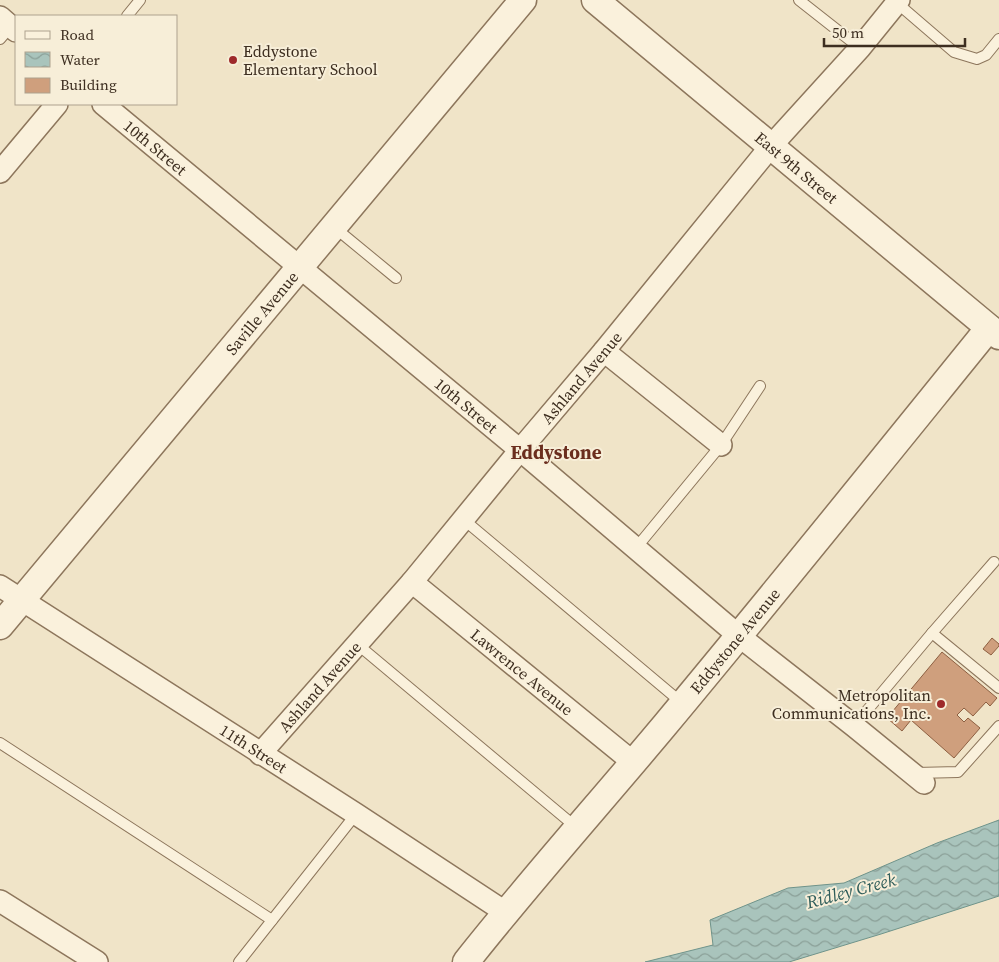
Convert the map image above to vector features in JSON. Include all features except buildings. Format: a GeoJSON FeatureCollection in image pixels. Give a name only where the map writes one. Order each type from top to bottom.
{"type":"FeatureCollection","features":[{"type":"Feature","properties":{"kind":"street","name":"Saville Avenue"},"geometry":{"type":"LineString","coordinates":[[0,626],[523,0]]}},
{"type":"Feature","properties":{"kind":"street","name":"East 9th Street"},"geometry":{"type":"LineString","coordinates":[[596,0],[771,146],[996,326]]}},
{"type":"Feature","properties":{"kind":"street","name":"Ashland Avenue"},"geometry":{"type":"LineString","coordinates":[[260,754],[412,582],[771,146],[860,48],[898,2]]}},
{"type":"Feature","properties":{"kind":"street"},"geometry":{"type":"LineString","coordinates":[[0,172],[56,105]]}},
{"type":"Feature","properties":{"kind":"street","name":"10th Street"},"geometry":{"type":"LineString","coordinates":[[104,105],[520,450],[739,636],[918,778]]}},
{"type":"Feature","properties":{"kind":"street","name":"Eddystone Avenue"},"geometry":{"type":"LineString","coordinates":[[466,962],[506,912],[634,763],[996,326]]}},
{"type":"Feature","properties":{"kind":"street"},"geometry":{"type":"LineString","coordinates":[[604,351],[721,445]]}},
{"type":"Feature","properties":{"kind":"street","name":"Lawrence Avenue"},"geometry":{"type":"LineString","coordinates":[[412,582],[634,763]]}},
{"type":"Feature","properties":{"kind":"street","name":"11th Street"},"geometry":{"type":"LineString","coordinates":[[0,586],[506,912]]}},
{"type":"Feature","properties":{"kind":"street"},"geometry":{"type":"LineString","coordinates":[[0,901],[97,962]]}},
{"type":"Feature","properties":{"kind":"lane"},"geometry":{"type":"LineString","coordinates":[[128,15],[140,0]]}},
{"type":"Feature","properties":{"kind":"lane"},"geometry":{"type":"LineString","coordinates":[[799,0],[860,48]]}},
{"type":"Feature","properties":{"kind":"lane"},"geometry":{"type":"LineString","coordinates":[[898,2],[954,52],[962,55],[977,60],[986,55],[999,39]]}},
{"type":"Feature","properties":{"kind":"lane"},"geometry":{"type":"LineString","coordinates":[[334,227],[396,278]]}},
{"type":"Feature","properties":{"kind":"lane"},"geometry":{"type":"LineString","coordinates":[[636,548],[721,445],[760,386]]}},
{"type":"Feature","properties":{"kind":"lane"},"geometry":{"type":"LineString","coordinates":[[463,519],[683,703]]}},
{"type":"Feature","properties":{"kind":"lane"},"geometry":{"type":"LineString","coordinates":[[854,726],[994,562]]}},
{"type":"Feature","properties":{"kind":"lane"},"geometry":{"type":"LineString","coordinates":[[932,633],[999,688]]}},
{"type":"Feature","properties":{"kind":"lane"},"geometry":{"type":"LineString","coordinates":[[357,644],[578,829]]}},
{"type":"Feature","properties":{"kind":"lane"},"geometry":{"type":"LineString","coordinates":[[918,778],[958,772],[999,726]]}},
{"type":"Feature","properties":{"kind":"lane"},"geometry":{"type":"LineString","coordinates":[[0,742],[272,920]]}},
{"type":"Feature","properties":{"kind":"lane"},"geometry":{"type":"LineString","coordinates":[[238,962],[356,814]]}},
{"type":"Feature","properties":{"kind":"water","name":"Ridley Creek"},"geometry":{"type":"Polygon","coordinates":[[[999,820],[999,896],[789,962],[645,962],[713,945],[710,920],[788,888],[844,883],[937,843],[999,820]]]}},
{"type":"Feature","properties":{"kind":"place","name":"Eddystone Elementary School"},"geometry":{"type":"Point","coordinates":[233,60]}},
{"type":"Feature","properties":{"kind":"place","name":"Metropolitan Communications, Inc."},"geometry":{"type":"Point","coordinates":[941,704]}},
{"type":"Feature","properties":{"kind":"district","name":"Eddystone"},"geometry":{"type":"Point","coordinates":[556,452]}}]}
